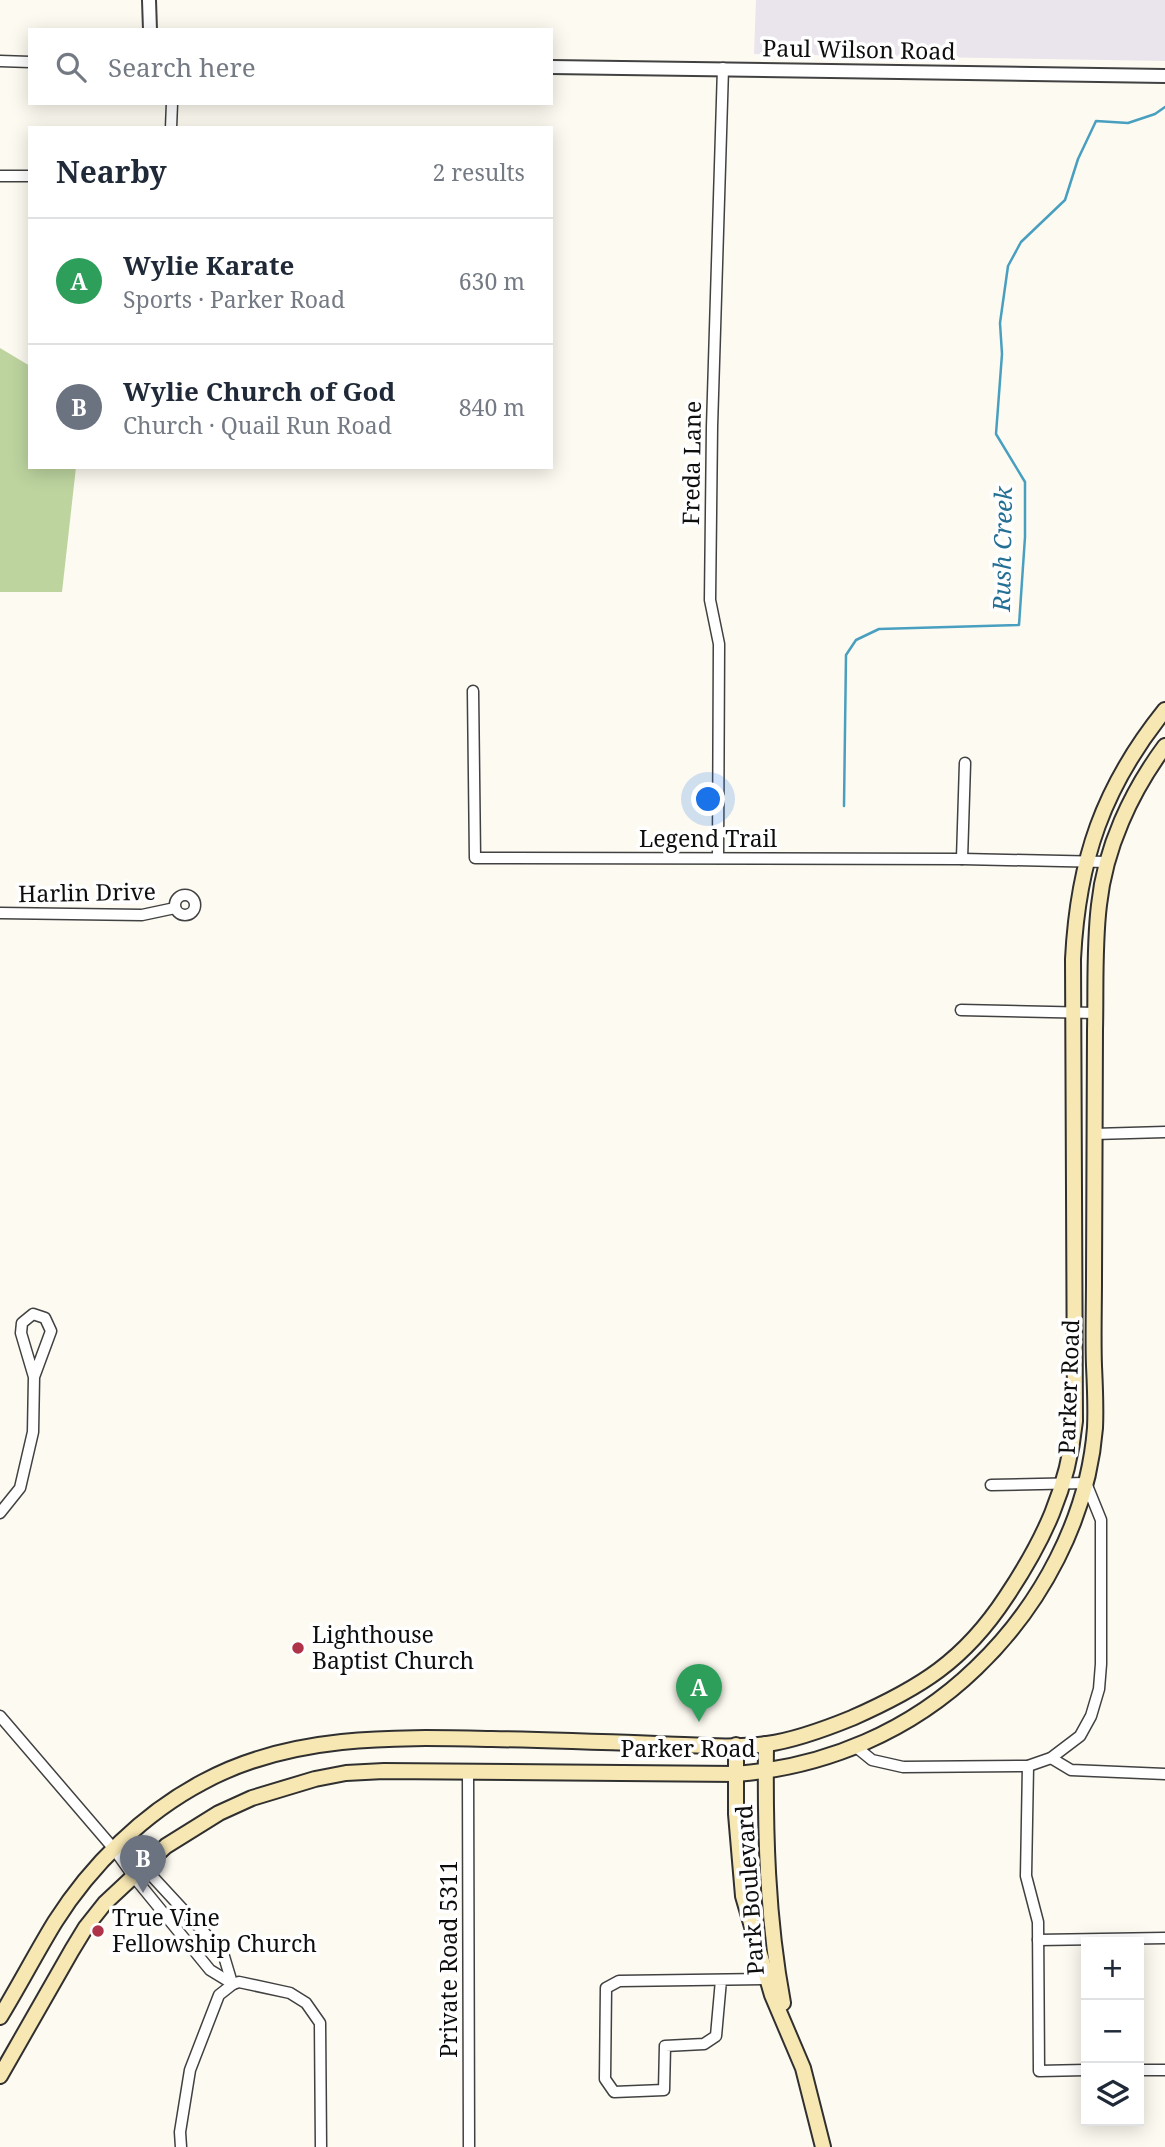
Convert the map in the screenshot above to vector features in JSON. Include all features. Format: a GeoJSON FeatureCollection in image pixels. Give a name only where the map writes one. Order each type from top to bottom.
{"type":"FeatureCollection","features":[{"type":"Feature","properties":{"kind":"main road","name":"Parker Road"},"geometry":{"type":"LineString","coordinates":[[0,2017],[56,1921],[114,1849],[173,1800],[204,1781],[250,1762],[332,1742],[414,1737],[766,1744],[827,1728],[904,1694],[937,1674],[989,1623],[1040,1543],[1071,1457],[1075,1421],[1074,933],[1080,889],[1086,861],[1110,793],[1142,738],[1165,710]]}},
{"type":"Feature","properties":{"kind":"main road","name":"Parker Road"},"geometry":{"type":"LineString","coordinates":[[0,2076],[86,1927],[105,1903],[166,1846],[193,1828],[252,1798],[303,1781],[346,1773],[468,1770],[736,1774],[765,1772],[817,1760],[856,1747],[894,1727],[954,1690],[1007,1637],[1065,1542],[1086,1483],[1092,1450],[1096,1404],[1094,1133],[1099,903],[1107,862],[1132,798],[1165,746]]}},
{"type":"Feature","properties":{"kind":"main road","name":"Park Boulevard"},"geometry":{"type":"LineString","coordinates":[[766,1744],[771,1913],[776,1969],[788,2032]]}},
{"type":"Feature","properties":{"kind":"main road","name":"Park Boulevard"},"geometry":{"type":"LineString","coordinates":[[736,1745],[736,1814],[743,1896],[766,1979],[803,2068],[824,2147]]}},
{"type":"Feature","properties":{"kind":"street"},"geometry":{"type":"LineString","coordinates":[[149,0],[150,28]]}},
{"type":"Feature","properties":{"kind":"street"},"geometry":{"type":"LineString","coordinates":[[0,61],[28,62]]}},
{"type":"Feature","properties":{"kind":"street","name":"Paul Wilson Road"},"geometry":{"type":"LineString","coordinates":[[553,67],[1165,76]]}},
{"type":"Feature","properties":{"kind":"street","name":"Freda Lane"},"geometry":{"type":"LineString","coordinates":[[718,858],[719,644],[710,600],[712,427],[723,68]]}},
{"type":"Feature","properties":{"kind":"street"},"geometry":{"type":"LineString","coordinates":[[171,126],[172,105]]}},
{"type":"Feature","properties":{"kind":"street"},"geometry":{"type":"LineString","coordinates":[[0,176],[28,176]]}},
{"type":"Feature","properties":{"kind":"street","name":"Legend Trail"},"geometry":{"type":"LineString","coordinates":[[473,691],[475,858],[1107,862]]}},
{"type":"Feature","properties":{"kind":"street"},"geometry":{"type":"LineString","coordinates":[[962,859],[965,763]]}},
{"type":"Feature","properties":{"kind":"street","name":"Harlin Drive"},"geometry":{"type":"LineString","coordinates":[[0,913],[142,915],[157,914],[175,908]]}},
{"type":"Feature","properties":{"kind":"street"},"geometry":{"type":"LineString","coordinates":[[961,1010],[1096,1013]]}},
{"type":"Feature","properties":{"kind":"street"},"geometry":{"type":"LineString","coordinates":[[1094,1133],[1165,1132]]}},
{"type":"Feature","properties":{"kind":"street"},"geometry":{"type":"LineString","coordinates":[[0,1513],[20,1488],[33,1432],[34,1377],[21,1333],[22,1323],[33,1314],[45,1318],[51,1331],[34,1377]]}},
{"type":"Feature","properties":{"kind":"street"},"geometry":{"type":"LineString","coordinates":[[856,1747],[872,1760],[903,1767],[1028,1766],[1051,1759],[1086,1728],[1099,1689],[1101,1664],[1101,1520],[1086,1483],[991,1485]]}},
{"type":"Feature","properties":{"kind":"street"},"geometry":{"type":"LineString","coordinates":[[0,1716],[114,1849],[210,1970],[233,1984]]}},
{"type":"Feature","properties":{"kind":"street"},"geometry":{"type":"LineString","coordinates":[[1051,1759],[1070,1770],[1165,1774]]}},
{"type":"Feature","properties":{"kind":"street"},"geometry":{"type":"LineString","coordinates":[[1028,1766],[1026,1876],[1038,1922],[1038,2071],[1081,2070]]}},
{"type":"Feature","properties":{"kind":"street","name":"Private Road 5311"},"geometry":{"type":"LineString","coordinates":[[468,1770],[469,2147]]}},
{"type":"Feature","properties":{"kind":"street"},"geometry":{"type":"LineString","coordinates":[[134,1877],[151,1875],[223,1953],[233,1984]]}},
{"type":"Feature","properties":{"kind":"street"},"geometry":{"type":"LineString","coordinates":[[1038,1940],[1165,1938]]}},
{"type":"Feature","properties":{"kind":"street"},"geometry":{"type":"LineString","coordinates":[[721,1980],[716,2036],[704,2044],[665,2046],[664,2090],[614,2092],[605,2079],[606,1988],[619,1981],[766,1979]]}},
{"type":"Feature","properties":{"kind":"street"},"geometry":{"type":"LineString","coordinates":[[181,2147],[180,2132],[190,2070],[219,1996],[239,1982],[289,1993],[306,2003],[320,2023],[321,2147]]}},
{"type":"Feature","properties":{"kind":"street"},"geometry":{"type":"LineString","coordinates":[[1144,2070],[1165,2070]]}},
{"type":"Feature","properties":{"kind":"shaded area"},"geometry":{"type":"Polygon","coordinates":[[[756,0],[1165,0],[1165,61],[754,54],[756,0]]]}},
{"type":"Feature","properties":{"kind":"green space"},"geometry":{"type":"Polygon","coordinates":[[[0,348],[28,365],[28,469],[76,469],[62,592],[0,592],[0,348]]]}},
{"type":"Feature","properties":{"kind":"waterway","name":"Rush Creek"},"geometry":{"type":"LineString","coordinates":[[844,806],[846,655],[856,640],[879,629],[1019,625],[1025,537],[1025,482],[996,434],[1002,354],[1000,323],[1008,266],[1021,242],[1065,200],[1078,159],[1096,121],[1128,123],[1155,114],[1165,107]]}},
{"type":"Feature","properties":{"kind":"place","name":"Lighthouse Baptist Church"},"geometry":{"type":"Point","coordinates":[298,1648]}},
{"type":"Feature","properties":{"kind":"place","name":"Wylie Karate"},"geometry":{"type":"Point","coordinates":[699,1722]}},
{"type":"Feature","properties":{"kind":"place","name":"Wylie Church of God"},"geometry":{"type":"Point","coordinates":[143,1893]}},
{"type":"Feature","properties":{"kind":"place","name":"True Vine Fellowship Church"},"geometry":{"type":"Point","coordinates":[98,1931]}}]}
